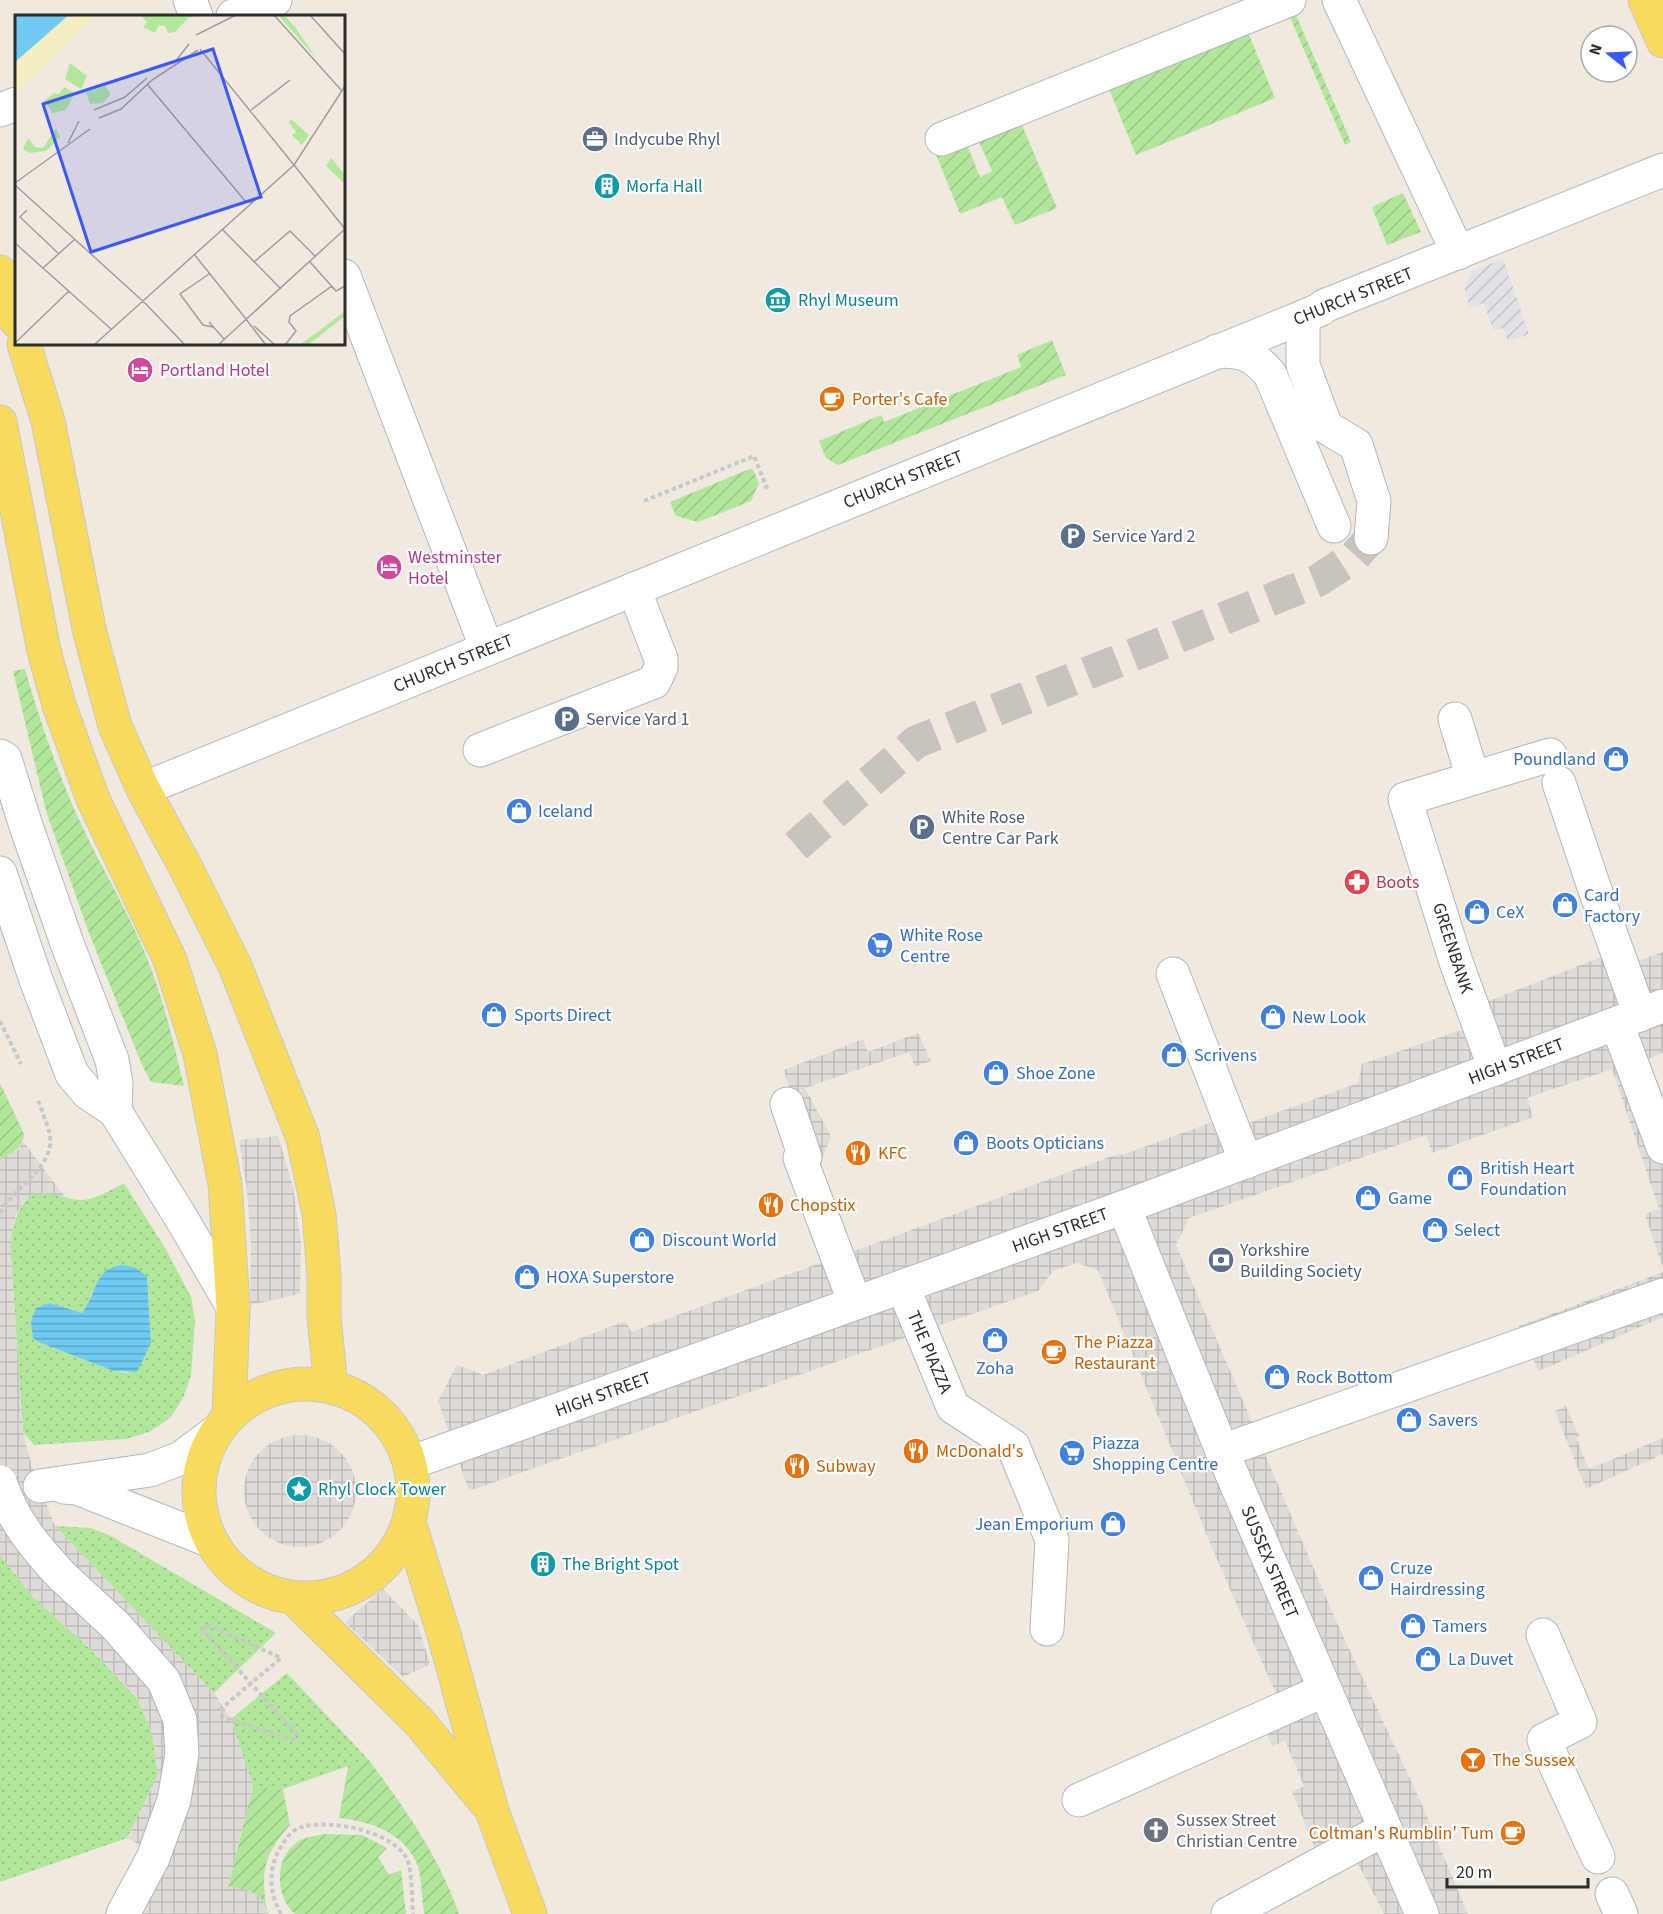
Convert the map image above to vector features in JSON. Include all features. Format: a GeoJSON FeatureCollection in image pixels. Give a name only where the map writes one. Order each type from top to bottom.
{"type":"FeatureCollection","features":[{"type":"Feature","properties":{"kind":"main road"},"geometry":{"type":"LineString","coordinates":[[1645,0],[1663,41]]}},
{"type":"Feature","properties":{"kind":"main road"},"geometry":{"type":"LineString","coordinates":[[0,272],[15,318]]}},
{"type":"Feature","properties":{"kind":"main road"},"geometry":{"type":"LineString","coordinates":[[24,345],[48,421],[93,643],[115,726],[143,789],[236,966],[303,1138],[319,1214],[324,1275],[324,1318],[331,1386]]}},
{"type":"Feature","properties":{"kind":"main road"},"geometry":{"type":"LineString","coordinates":[[0,422],[44,651],[58,705],[93,799],[170,960],[200,1054],[225,1184],[233,1307],[223,1424]]}},
{"type":"Feature","properties":{"kind":"main road"},"geometry":{"type":"LineString","coordinates":[[303,1383],[331,1386],[358,1396],[381,1413],[399,1436],[410,1462],[414,1492],[409,1522],[393,1555],[365,1581],[332,1596],[294,1598],[269,1592],[246,1580],[227,1563],[211,1541],[201,1514],[199,1485],[205,1457],[223,1424],[250,1399],[276,1388],[303,1383]]}},
{"type":"Feature","properties":{"kind":"main road"},"geometry":{"type":"LineString","coordinates":[[409,1522],[445,1638],[492,1810],[530,1914]]}},
{"type":"Feature","properties":{"kind":"main road"},"geometry":{"type":"LineString","coordinates":[[294,1598],[420,1723],[492,1810]]}},
{"type":"Feature","properties":{"kind":"street"},"geometry":{"type":"LineString","coordinates":[[190,0],[196,15]]}},
{"type":"Feature","properties":{"kind":"street"},"geometry":{"type":"LineString","coordinates":[[240,15],[275,0]]}},
{"type":"Feature","properties":{"kind":"street"},"geometry":{"type":"LineString","coordinates":[[942,139],[1289,0]]}},
{"type":"Feature","properties":{"kind":"street"},"geometry":{"type":"LineString","coordinates":[[1339,0],[1458,253]]}},
{"type":"Feature","properties":{"kind":"street"},"geometry":{"type":"LineString","coordinates":[[0,110],[15,104]]}},
{"type":"Feature","properties":{"kind":"street","name":"CHURCH STREET"},"geometry":{"type":"LineString","coordinates":[[143,789],[1312,313],[1324,306],[1663,170]]}},
{"type":"Feature","properties":{"kind":"street"},"geometry":{"type":"LineString","coordinates":[[345,279],[487,649]]}},
{"type":"Feature","properties":{"kind":"street"},"geometry":{"type":"LineString","coordinates":[[1312,313],[1303,365],[1326,427],[1356,445],[1374,501],[1371,538]]}},
{"type":"Feature","properties":{"kind":"street"},"geometry":{"type":"LineString","coordinates":[[1217,351],[1239,351],[1247,354],[1259,362],[1270,374],[1334,525]]}},
{"type":"Feature","properties":{"kind":"street"},"geometry":{"type":"LineString","coordinates":[[480,750],[654,682],[660,673],[662,659],[634,589]]}},
{"type":"Feature","properties":{"kind":"street"},"geometry":{"type":"LineString","coordinates":[[1455,719],[1473,778]]}},
{"type":"Feature","properties":{"kind":"street"},"geometry":{"type":"LineString","coordinates":[[0,756],[5,759],[68,946],[112,1060],[116,1083],[115,1111]]}},
{"type":"Feature","properties":{"kind":"street","name":"GREENBANK"},"geometry":{"type":"LineString","coordinates":[[1495,1069],[1456,962],[1405,799],[1473,778],[1555,769],[1640,1015],[1663,1147]]}},
{"type":"Feature","properties":{"kind":"street"},"geometry":{"type":"LineString","coordinates":[[0,873],[36,980],[72,1074],[88,1093],[115,1111],[233,1307]]}},
{"type":"Feature","properties":{"kind":"street"},"geometry":{"type":"LineString","coordinates":[[1173,974],[1246,1162]]}},
{"type":"Feature","properties":{"kind":"street","name":"HIGH STREET"},"geometry":{"type":"LineString","coordinates":[[410,1462],[1124,1208],[1640,1015]]}},
{"type":"Feature","properties":{"kind":"street"},"geometry":{"type":"LineString","coordinates":[[787,1104],[805,1157],[800,1158],[855,1304]]}},
{"type":"Feature","properties":{"kind":"street","name":"SUSSEX STREET"},"geometry":{"type":"LineString","coordinates":[[1124,1208],[1222,1452],[1422,1914]]}},
{"type":"Feature","properties":{"kind":"street","name":"THE PIAZZA"},"geometry":{"type":"LineString","coordinates":[[903,1287],[953,1407],[1013,1446],[1018,1457],[1052,1540],[1047,1629]]}},
{"type":"Feature","properties":{"kind":"street"},"geometry":{"type":"LineString","coordinates":[[1222,1452],[1663,1294]]}},
{"type":"Feature","properties":{"kind":"street"},"geometry":{"type":"LineString","coordinates":[[211,1541],[77,1488],[40,1486],[150,1470],[181,1458],[223,1424]]}},
{"type":"Feature","properties":{"kind":"street"},"geometry":{"type":"LineString","coordinates":[[0,1482],[6,1501],[30,1541],[62,1576],[116,1626],[164,1681],[180,1720],[182,1754],[174,1800],[153,1858],[123,1914]]}},
{"type":"Feature","properties":{"kind":"street"},"geometry":{"type":"LineString","coordinates":[[1543,1635],[1580,1722],[1544,1740],[1598,1857]]}},
{"type":"Feature","properties":{"kind":"street"},"geometry":{"type":"LineString","coordinates":[[1079,1800],[1325,1690]]}},
{"type":"Feature","properties":{"kind":"street"},"geometry":{"type":"LineString","coordinates":[[1228,1914],[1385,1829]]}},
{"type":"Feature","properties":{"kind":"path"},"geometry":{"type":"LineString","coordinates":[[644,501],[754,456],[782,529]]}},
{"type":"Feature","properties":{"kind":"path"},"geometry":{"type":"LineString","coordinates":[[0,1022],[23,1069]]}},
{"type":"Feature","properties":{"kind":"path"},"geometry":{"type":"LineString","coordinates":[[0,1213],[5,1202],[46,1159],[50,1137],[37,1098]]}},
{"type":"Feature","properties":{"kind":"path"},"geometry":{"type":"LineString","coordinates":[[281,1658],[206,1624],[202,1629],[225,1656],[241,1673],[249,1682],[257,1691],[281,1718],[297,1735],[292,1740],[215,1714],[232,1700],[240,1693],[248,1686],[256,1679],[281,1658]]}},
{"type":"Feature","properties":{"kind":"path"},"geometry":{"type":"LineString","coordinates":[[281,1914],[274,1901],[271,1880],[275,1856],[290,1834],[301,1827],[329,1824],[363,1829],[399,1848],[407,1860],[413,1914]]}},
{"type":"Feature","properties":{"kind":"shaded area"},"geometry":{"type":"Polygon","coordinates":[[[1503,259],[1529,334],[1508,342],[1503,328],[1493,330],[1484,303],[1470,308],[1464,288],[1473,270],[1503,259]]]}},
{"type":"Feature","properties":{"kind":"shaded area"},"geometry":{"type":"Polygon","coordinates":[[[1663,952],[1663,1053],[1648,1059],[1663,1099],[1663,1268],[1645,1214],[1659,1209],[1612,1069],[1527,1098],[1533,1117],[1432,1153],[1426,1135],[1189,1218],[1176,1245],[1256,1431],[1521,1334],[1519,1326],[1663,1272],[1663,1317],[1539,1371],[1529,1351],[1264,1452],[1337,1623],[1419,1798],[1468,1914],[1384,1914],[1356,1860],[1317,1852],[1292,1792],[1304,1786],[1285,1741],[1272,1746],[1266,1733],[1276,1694],[1215,1555],[1098,1270],[1076,1263],[1053,1271],[1038,1291],[929,1329],[954,1389],[964,1387],[971,1406],[1028,1441],[1069,1536],[1063,1621],[1037,1540],[1004,1457],[913,1335],[469,1491],[438,1401],[457,1365],[483,1375],[626,1321],[631,1332],[828,1260],[785,1151],[790,1149],[794,1102],[784,1070],[863,1039],[868,1052],[918,1033],[931,1061],[915,1067],[909,1052],[805,1088],[831,1136],[818,1170],[849,1253],[1120,1153],[1122,1155],[1215,1121],[1246,1124],[1358,1083],[1362,1064],[1470,1027],[1481,1004],[1606,955],[1632,963],[1663,952]]]}},
{"type":"Feature","properties":{"kind":"shaded area"},"geometry":{"type":"Polygon","coordinates":[[[278,1136],[293,1186],[301,1243],[300,1294],[250,1305],[251,1244],[247,1191],[239,1140],[278,1136]]]}},
{"type":"Feature","properties":{"kind":"shaded area"},"geometry":{"type":"Polygon","coordinates":[[[23,1141],[66,1198],[48,1193],[34,1195],[24,1201],[16,1215],[10,1242],[23,1432],[32,1467],[55,1526],[214,1693],[231,1719],[253,1786],[228,1887],[256,1894],[263,1901],[267,1914],[105,1914],[140,1845],[127,1838],[158,1774],[152,1734],[137,1697],[88,1647],[32,1596],[0,1555],[0,1160],[19,1149],[23,1141]]]}},
{"type":"Feature","properties":{"kind":"shaded area"},"geometry":{"type":"Polygon","coordinates":[[[1566,1406],[1579,1436],[1576,1438],[1589,1469],[1663,1438],[1663,1454],[1586,1489],[1555,1411],[1566,1406]]]}},
{"type":"Feature","properties":{"kind":"shaded area"},"geometry":{"type":"Polygon","coordinates":[[[300,1435],[321,1439],[340,1451],[352,1470],[356,1491],[352,1512],[340,1531],[321,1543],[300,1547],[279,1543],[260,1531],[248,1512],[244,1491],[248,1470],[260,1451],[279,1439],[300,1435]]]}},
{"type":"Feature","properties":{"kind":"shaded area"},"geometry":{"type":"Polygon","coordinates":[[[383,1589],[418,1625],[430,1664],[403,1677],[345,1622],[383,1589]]]}},
{"type":"Feature","properties":{"kind":"green space"},"geometry":{"type":"Polygon","coordinates":[[[1292,6],[1351,142],[1345,145],[1286,8],[1292,6]]]}},
{"type":"Feature","properties":{"kind":"green space"},"geometry":{"type":"Polygon","coordinates":[[[1245,25],[1275,98],[1136,155],[1106,82],[1245,25]]]}},
{"type":"Feature","properties":{"kind":"green space"},"geometry":{"type":"Polygon","coordinates":[[[1019,118],[1057,208],[1015,225],[1002,197],[960,214],[935,152],[965,140],[980,177],[992,171],[976,135],[1019,118]]]}},
{"type":"Feature","properties":{"kind":"green space"},"geometry":{"type":"Polygon","coordinates":[[[1403,193],[1421,232],[1387,245],[1372,207],[1403,193]]]}},
{"type":"Feature","properties":{"kind":"green space"},"geometry":{"type":"Polygon","coordinates":[[[1052,340],[1066,375],[838,465],[826,458],[819,441],[881,415],[884,422],[1021,367],[1017,355],[1052,340]]]}},
{"type":"Feature","properties":{"kind":"green space"},"geometry":{"type":"Polygon","coordinates":[[[752,468],[759,483],[751,501],[698,522],[676,516],[670,502],[752,468]]]}},
{"type":"Feature","properties":{"kind":"green space"},"geometry":{"type":"Polygon","coordinates":[[[25,669],[68,794],[132,925],[155,978],[184,1086],[151,1082],[89,933],[46,811],[13,671],[25,669]]]}},
{"type":"Feature","properties":{"kind":"green space"},"geometry":{"type":"Polygon","coordinates":[[[0,1083],[24,1134],[19,1147],[0,1160],[0,1083]]]}},
{"type":"Feature","properties":{"kind":"green space"},"geometry":{"type":"Polygon","coordinates":[[[124,1183],[165,1248],[191,1297],[195,1320],[191,1376],[183,1398],[170,1418],[149,1432],[126,1439],[34,1445],[23,1432],[10,1242],[17,1216],[25,1202],[31,1196],[39,1193],[86,1200],[124,1183]],[[147,1276],[92,1292],[88,1305],[82,1313],[50,1303],[41,1343],[114,1371],[128,1373],[151,1343],[147,1276]]]}},
{"type":"Feature","properties":{"kind":"green space"},"geometry":{"type":"Polygon","coordinates":[[[55,1526],[91,1528],[111,1536],[276,1633],[214,1693],[55,1526]]]}},
{"type":"Feature","properties":{"kind":"green space"},"geometry":{"type":"Polygon","coordinates":[[[0,1555],[32,1596],[88,1647],[137,1698],[152,1734],[158,1774],[127,1838],[0,1882],[0,1555]]]}},
{"type":"Feature","properties":{"kind":"green space"},"geometry":{"type":"Polygon","coordinates":[[[287,1673],[368,1759],[283,1789],[253,1786],[231,1719],[287,1673]]]}},
{"type":"Feature","properties":{"kind":"green space"},"geometry":{"type":"Polygon","coordinates":[[[368,1759],[431,1852],[459,1914],[424,1914],[418,1867],[405,1846],[386,1831],[375,1826],[339,1818],[348,1766],[368,1759]]]}},
{"type":"Feature","properties":{"kind":"green space"},"geometry":{"type":"Polygon","coordinates":[[[253,1786],[283,1789],[290,1825],[274,1845],[266,1865],[264,1885],[267,1910],[247,1890],[228,1887],[253,1786]]]}},
{"type":"Feature","properties":{"kind":"green space"},"geometry":{"type":"Polygon","coordinates":[[[324,1834],[362,1835],[387,1848],[378,1857],[389,1875],[401,1870],[406,1914],[295,1914],[288,1907],[281,1888],[281,1867],[284,1858],[297,1842],[324,1834]]]}},
{"type":"Feature","properties":{"kind":"water"},"geometry":{"type":"Polygon","coordinates":[[[123,1265],[136,1268],[147,1276],[151,1343],[137,1372],[114,1371],[33,1338],[31,1322],[36,1308],[50,1303],[82,1313],[101,1276],[114,1267],[123,1265]]]}},
{"type":"Feature","properties":{"kind":"tunnel"},"geometry":{"type":"LineString","coordinates":[[796,846],[916,742],[1317,581],[1354,557],[1371,538]]}},
{"type":"Feature","properties":{"kind":"place","name":"Indycube Rhyl"},"geometry":{"type":"Point","coordinates":[595,139]}},
{"type":"Feature","properties":{"kind":"place","name":"Morfa Hall"},"geometry":{"type":"Point","coordinates":[607,186]}},
{"type":"Feature","properties":{"kind":"place","name":"Rhyl Museum"},"geometry":{"type":"Point","coordinates":[778,300]}},
{"type":"Feature","properties":{"kind":"place","name":"Portland Hotel"},"geometry":{"type":"Point","coordinates":[140,370]}},
{"type":"Feature","properties":{"kind":"place","name":"Porter's Cafe"},"geometry":{"type":"Point","coordinates":[832,399]}},
{"type":"Feature","properties":{"kind":"place","name":"Service Yard 2"},"geometry":{"type":"Point","coordinates":[1073,536]}},
{"type":"Feature","properties":{"kind":"place","name":"Westminster Hotel"},"geometry":{"type":"Point","coordinates":[389,567]}},
{"type":"Feature","properties":{"kind":"place","name":"Service Yard 1"},"geometry":{"type":"Point","coordinates":[567,719]}},
{"type":"Feature","properties":{"kind":"place","name":"Poundland"},"geometry":{"type":"Point","coordinates":[1616,759]}},
{"type":"Feature","properties":{"kind":"place","name":"Iceland"},"geometry":{"type":"Point","coordinates":[519,811]}},
{"type":"Feature","properties":{"kind":"place","name":"White Rose Centre Car Park"},"geometry":{"type":"Point","coordinates":[922,827]}},
{"type":"Feature","properties":{"kind":"place","name":"Boots"},"geometry":{"type":"Point","coordinates":[1357,882]}},
{"type":"Feature","properties":{"kind":"place","name":"Card Factory"},"geometry":{"type":"Point","coordinates":[1565,905]}},
{"type":"Feature","properties":{"kind":"place","name":"CeX"},"geometry":{"type":"Point","coordinates":[1477,912]}},
{"type":"Feature","properties":{"kind":"place","name":"White Rose Centre"},"geometry":{"type":"Point","coordinates":[880,945]}},
{"type":"Feature","properties":{"kind":"place","name":"Sports Direct"},"geometry":{"type":"Point","coordinates":[494,1015]}},
{"type":"Feature","properties":{"kind":"place","name":"New Look"},"geometry":{"type":"Point","coordinates":[1273,1017]}},
{"type":"Feature","properties":{"kind":"place","name":"Scrivens"},"geometry":{"type":"Point","coordinates":[1174,1055]}},
{"type":"Feature","properties":{"kind":"place","name":"Shoe Zone"},"geometry":{"type":"Point","coordinates":[996,1073]}},
{"type":"Feature","properties":{"kind":"place","name":"Boots Opticians"},"geometry":{"type":"Point","coordinates":[966,1143]}},
{"type":"Feature","properties":{"kind":"place","name":"KFC"},"geometry":{"type":"Point","coordinates":[858,1153]}},
{"type":"Feature","properties":{"kind":"place","name":"British Heart Foundation"},"geometry":{"type":"Point","coordinates":[1460,1178]}},
{"type":"Feature","properties":{"kind":"place","name":"Game"},"geometry":{"type":"Point","coordinates":[1368,1198]}},
{"type":"Feature","properties":{"kind":"place","name":"Chopstix"},"geometry":{"type":"Point","coordinates":[771,1205]}},
{"type":"Feature","properties":{"kind":"place","name":"Select"},"geometry":{"type":"Point","coordinates":[1435,1230]}},
{"type":"Feature","properties":{"kind":"place","name":"Discount World"},"geometry":{"type":"Point","coordinates":[642,1240]}},
{"type":"Feature","properties":{"kind":"place","name":"Yorkshire Building Society"},"geometry":{"type":"Point","coordinates":[1221,1260]}},
{"type":"Feature","properties":{"kind":"place","name":"HOXA Superstore"},"geometry":{"type":"Point","coordinates":[527,1277]}},
{"type":"Feature","properties":{"kind":"place","name":"Zoha"},"geometry":{"type":"Point","coordinates":[995,1340]}},
{"type":"Feature","properties":{"kind":"place","name":"The Piazza Restaurant"},"geometry":{"type":"Point","coordinates":[1054,1352]}},
{"type":"Feature","properties":{"kind":"place","name":"Rock Bottom"},"geometry":{"type":"Point","coordinates":[1277,1377]}},
{"type":"Feature","properties":{"kind":"place","name":"Savers"},"geometry":{"type":"Point","coordinates":[1409,1420]}},
{"type":"Feature","properties":{"kind":"place","name":"McDonald's"},"geometry":{"type":"Point","coordinates":[916,1451]}},
{"type":"Feature","properties":{"kind":"place","name":"Piazza Shopping Centre"},"geometry":{"type":"Point","coordinates":[1072,1453]}},
{"type":"Feature","properties":{"kind":"place","name":"Subway"},"geometry":{"type":"Point","coordinates":[797,1466]}},
{"type":"Feature","properties":{"kind":"place","name":"Rhyl Clock Tower"},"geometry":{"type":"Point","coordinates":[299,1489]}},
{"type":"Feature","properties":{"kind":"place","name":"Jean Emporium"},"geometry":{"type":"Point","coordinates":[1113,1524]}},
{"type":"Feature","properties":{"kind":"place","name":"The Bright Spot"},"geometry":{"type":"Point","coordinates":[543,1564]}},
{"type":"Feature","properties":{"kind":"place","name":"Cruze Hairdressing"},"geometry":{"type":"Point","coordinates":[1371,1578]}},
{"type":"Feature","properties":{"kind":"place","name":"Tamers"},"geometry":{"type":"Point","coordinates":[1413,1626]}},
{"type":"Feature","properties":{"kind":"place","name":"La Duvet"},"geometry":{"type":"Point","coordinates":[1428,1659]}},
{"type":"Feature","properties":{"kind":"place","name":"The Sussex"},"geometry":{"type":"Point","coordinates":[1473,1760]}},
{"type":"Feature","properties":{"kind":"place","name":"Sussex Street Christian Centre"},"geometry":{"type":"Point","coordinates":[1156,1830]}},
{"type":"Feature","properties":{"kind":"place","name":"Coltman's Rumblin' Tum"},"geometry":{"type":"Point","coordinates":[1513,1833]}}]}
